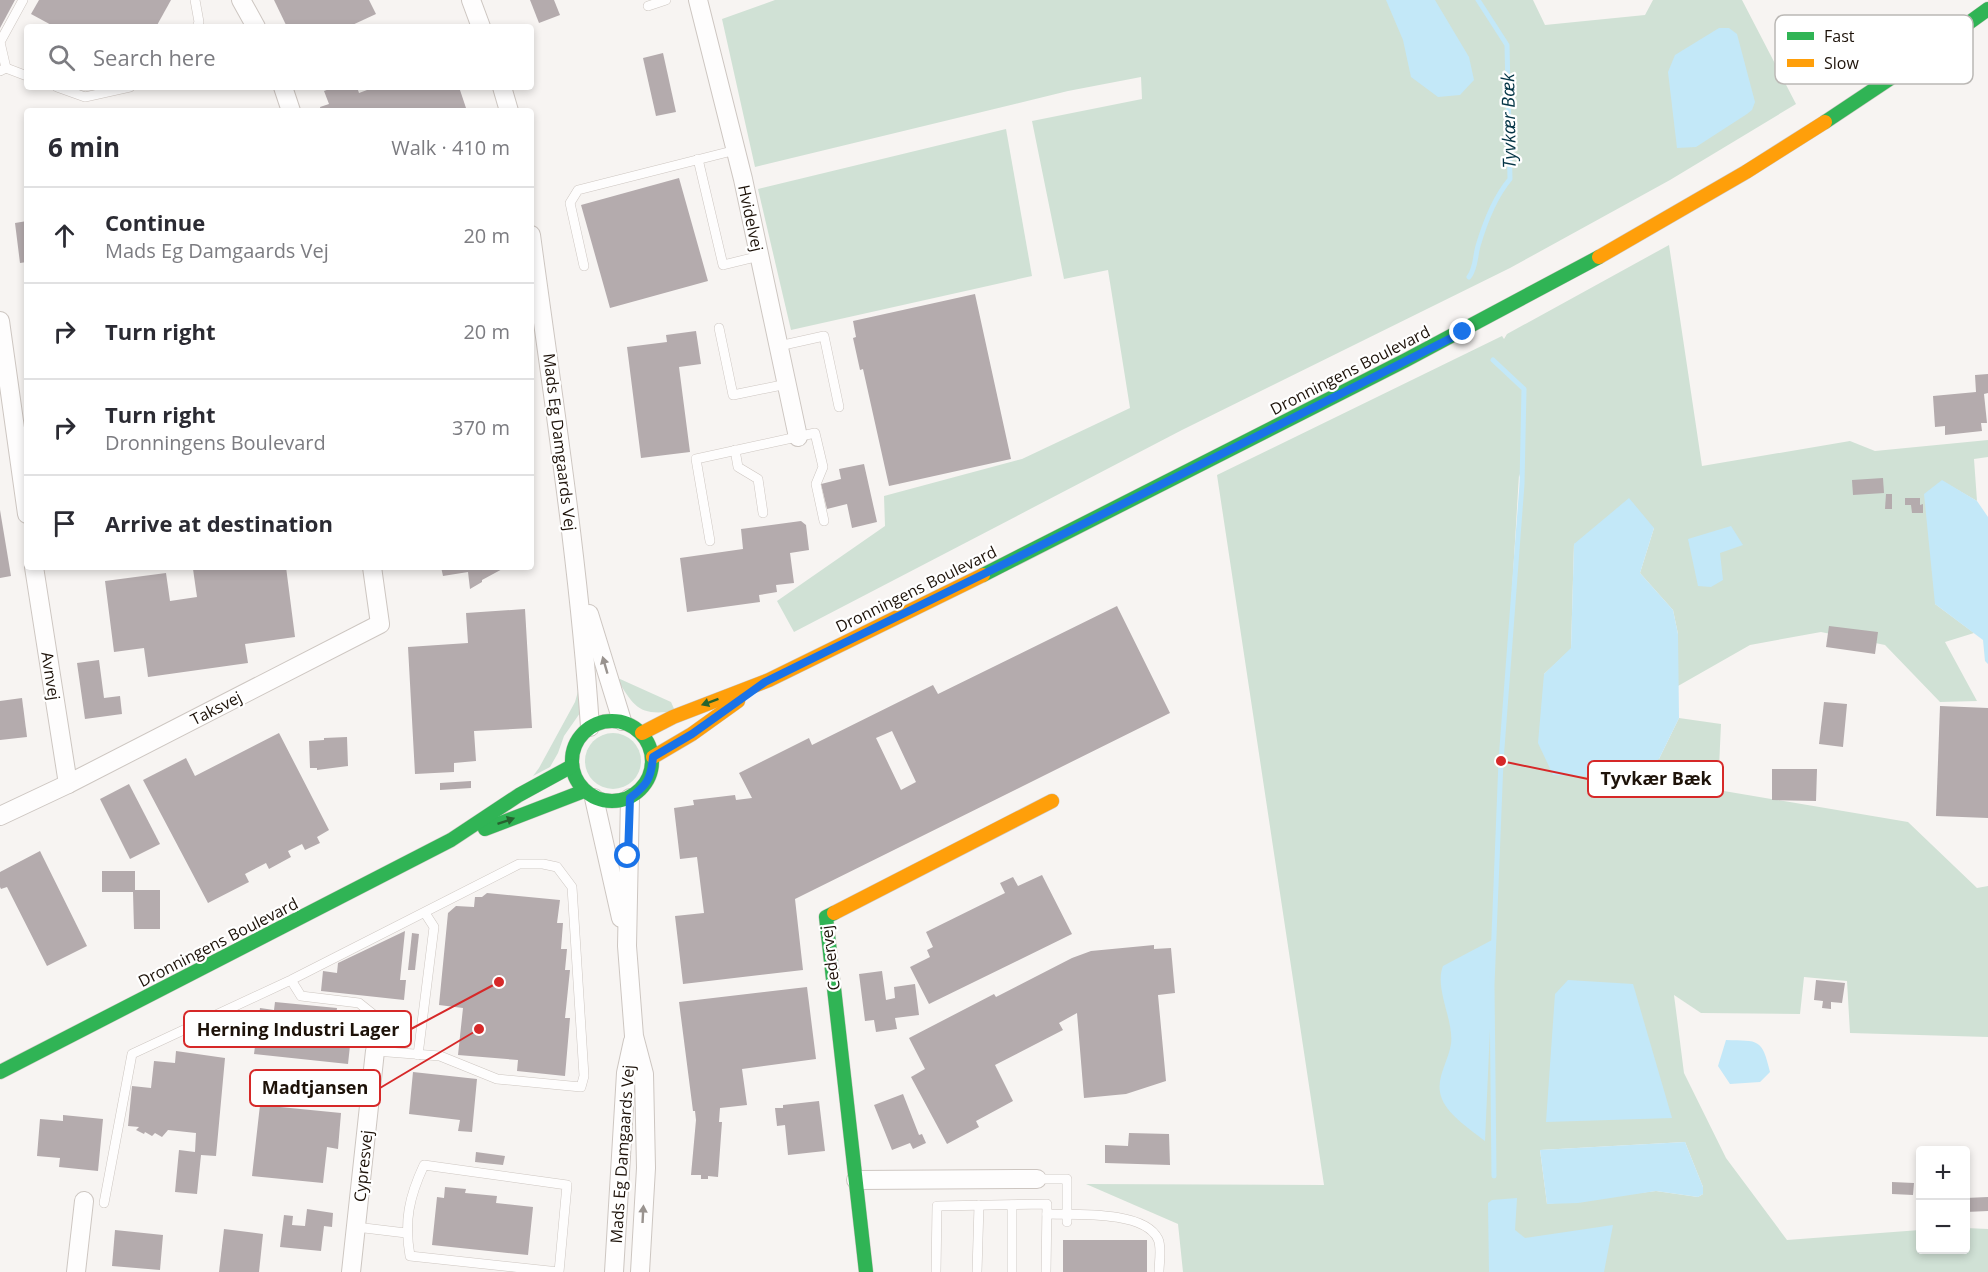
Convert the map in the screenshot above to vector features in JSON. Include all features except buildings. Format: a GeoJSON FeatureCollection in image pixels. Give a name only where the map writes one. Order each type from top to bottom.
{"type":"FeatureCollection","features":[{"type":"Feature","properties":{"kind":"main road","name":"Dronningens Boulevard"},"geometry":{"type":"LineString","coordinates":[[1973,20],[1988,9]]}},
{"type":"Feature","properties":{"kind":"main road","name":"Dronningens Boulevard"},"geometry":{"type":"LineString","coordinates":[[642,732],[656,723],[765,682],[1463,332],[1655,225],[1796,141],[1884,84]]}},
{"type":"Feature","properties":{"kind":"main road","name":"Dronningens Boulevard"},"geometry":{"type":"LineString","coordinates":[[653,757],[692,734],[765,682]]}},
{"type":"Feature","properties":{"kind":"main road"},"geometry":{"type":"LineString","coordinates":[[605,721],[622,721],[642,732],[650,744],[653,757],[651,774],[643,788],[630,798],[612,802],[589,794],[576,779],[572,766],[573,751],[579,737],[590,727],[605,721]]}},
{"type":"Feature","properties":{"kind":"main road","name":"Dronningens Boulevard"},"geometry":{"type":"LineString","coordinates":[[0,1072],[450,840],[525,791],[572,766]]}},
{"type":"Feature","properties":{"kind":"main road","name":"Dronningens Boulevard"},"geometry":{"type":"LineString","coordinates":[[450,840],[589,794]]}},
{"type":"Feature","properties":{"kind":"main road","name":"Cedervej"},"geometry":{"type":"LineString","coordinates":[[866,1272],[826,917],[1052,801]]}},
{"type":"Feature","properties":{"kind":"street"},"geometry":{"type":"LineString","coordinates":[[241,0],[254,24]]}},
{"type":"Feature","properties":{"kind":"street"},"geometry":{"type":"LineString","coordinates":[[471,0],[480,24]]}},
{"type":"Feature","properties":{"kind":"street","name":"Hvidelvej"},"geometry":{"type":"LineString","coordinates":[[698,0],[760,256],[798,437]]}},
{"type":"Feature","properties":{"kind":"street"},"geometry":{"type":"LineString","coordinates":[[284,90],[290,108]]}},
{"type":"Feature","properties":{"kind":"street"},"geometry":{"type":"LineString","coordinates":[[503,90],[508,108]]}},
{"type":"Feature","properties":{"kind":"street","name":"Mads Eg Damgaards Vej"},"geometry":{"type":"LineString","coordinates":[[534,257],[578,578],[590,727]]}},
{"type":"Feature","properties":{"kind":"street"},"geometry":{"type":"LineString","coordinates":[[0,321],[24,493]]}},
{"type":"Feature","properties":{"kind":"street","name":"Avnvej"},"geometry":{"type":"LineString","coordinates":[[34,570],[68,784]]}},
{"type":"Feature","properties":{"kind":"street","name":"Taksvej"},"geometry":{"type":"LineString","coordinates":[[0,816],[68,784],[380,624],[372,570]]}},
{"type":"Feature","properties":{"kind":"street","name":"Mads Eg Damgaards Vej"},"geometry":{"type":"LineString","coordinates":[[578,578],[622,721]]}},
{"type":"Feature","properties":{"kind":"street","name":"Mads Eg Damgaards Vej"},"geometry":{"type":"LineString","coordinates":[[589,794],[627,946]]}},
{"type":"Feature","properties":{"kind":"street","name":"Mads Eg Damgaards Vej"},"geometry":{"type":"LineString","coordinates":[[630,798],[627,946],[633,1036],[644,1074],[646,1168],[640,1272]]}},
{"type":"Feature","properties":{"kind":"street","name":"Mads Eg Damgaards Vej"},"geometry":{"type":"LineString","coordinates":[[614,1272],[626,1072],[633,1036]]}},
{"type":"Feature","properties":{"kind":"street","name":"Cypresvej"},"geometry":{"type":"LineString","coordinates":[[351,1272],[375,1051]]}},
{"type":"Feature","properties":{"kind":"street"},"geometry":{"type":"LineString","coordinates":[[856,1180],[1037,1179]]}},
{"type":"Feature","properties":{"kind":"street"},"geometry":{"type":"LineString","coordinates":[[76,1272],[84,1201]]}},
{"type":"Feature","properties":{"kind":"lane"},"geometry":{"type":"LineString","coordinates":[[23,0],[0,42],[3,69],[24,75]]}},
{"type":"Feature","properties":{"kind":"lane"},"geometry":{"type":"LineString","coordinates":[[195,0],[199,24]]}},
{"type":"Feature","properties":{"kind":"lane"},"geometry":{"type":"LineString","coordinates":[[648,6],[666,0]]}},
{"type":"Feature","properties":{"kind":"lane"},"geometry":{"type":"LineString","coordinates":[[65,90],[85,97],[116,90]]}},
{"type":"Feature","properties":{"kind":"lane"},"geometry":{"type":"LineString","coordinates":[[584,266],[570,203],[578,190],[735,150]]}},
{"type":"Feature","properties":{"kind":"lane"},"geometry":{"type":"LineString","coordinates":[[698,159],[723,265],[760,256]]}},
{"type":"Feature","properties":{"kind":"lane"},"geometry":{"type":"LineString","coordinates":[[719,328],[733,395],[787,384]]}},
{"type":"Feature","properties":{"kind":"lane"},"geometry":{"type":"LineString","coordinates":[[779,346],[824,336],[839,407]]}},
{"type":"Feature","properties":{"kind":"lane"},"geometry":{"type":"LineString","coordinates":[[710,541],[696,459],[815,433],[824,467],[816,484],[824,520]]}},
{"type":"Feature","properties":{"kind":"lane"},"geometry":{"type":"LineString","coordinates":[[735,450],[738,466],[758,480],[763,513]]}},
{"type":"Feature","properties":{"kind":"lane"},"geometry":{"type":"LineString","coordinates":[[104,1203],[132,1054],[291,980],[519,864],[543,864],[557,867],[572,887],[584,1076],[581,1087],[497,1079],[440,1056],[375,1051]]}},
{"type":"Feature","properties":{"kind":"lane"},"geometry":{"type":"LineString","coordinates":[[418,1055],[434,927],[425,913]]}},
{"type":"Feature","properties":{"kind":"lane","name":"Cypresvej"},"geometry":{"type":"LineString","coordinates":[[291,980],[301,996],[359,1003],[379,1019],[375,1051]]}},
{"type":"Feature","properties":{"kind":"lane"},"geometry":{"type":"LineString","coordinates":[[424,1165],[567,1185],[559,1272],[410,1256],[406,1233],[413,1189],[424,1165]]}},
{"type":"Feature","properties":{"kind":"lane"},"geometry":{"type":"LineString","coordinates":[[1037,1179],[1067,1179],[1067,1218]]}},
{"type":"Feature","properties":{"kind":"lane"},"geometry":{"type":"LineString","coordinates":[[936,1272],[937,1206],[1047,1204],[1046,1272]]}},
{"type":"Feature","properties":{"kind":"lane"},"geometry":{"type":"LineString","coordinates":[[977,1272],[979,1205]]}},
{"type":"Feature","properties":{"kind":"lane"},"geometry":{"type":"LineString","coordinates":[[1012,1205],[1012,1272]]}},
{"type":"Feature","properties":{"kind":"lane"},"geometry":{"type":"LineString","coordinates":[[1047,1214],[1067,1218],[1112,1216],[1149,1228],[1159,1240],[1160,1272]]}},
{"type":"Feature","properties":{"kind":"lane"},"geometry":{"type":"LineString","coordinates":[[356,1227],[406,1233]]}},
{"type":"Feature","properties":{"kind":"green space"},"geometry":{"type":"Polygon","coordinates":[[[775,0],[1533,0],[1545,25],[1645,15],[1653,0],[1742,0],[1775,64],[1775,84],[1786,84],[1796,104],[1670,180],[1510,268],[1182,430],[794,632],[777,601],[885,526],[884,496],[1022,459],[1130,408],[1108,270],[1064,279],[1032,121],[1142,99],[1141,77],[1068,91],[755,167],[722,19],[775,0]]]}},
{"type":"Feature","properties":{"kind":"green space"},"geometry":{"type":"Polygon","coordinates":[[[1006,129],[1032,276],[791,330],[758,189],[1006,129]]]}},
{"type":"Feature","properties":{"kind":"green space"},"geometry":{"type":"Polygon","coordinates":[[[1669,245],[1702,466],[1850,441],[1875,451],[1988,440],[1988,457],[1974,459],[1977,501],[1942,481],[1935,604],[1974,633],[1945,642],[1977,701],[1940,702],[1885,645],[1821,632],[1750,645],[1678,686],[1678,634],[1673,610],[1640,573],[1654,528],[1574,544],[1571,649],[1544,674],[1659,759],[1679,718],[1721,724],[1718,790],[1908,822],[1977,888],[1988,886],[1988,1037],[1850,1033],[1847,981],[1804,977],[1800,1014],[1701,1013],[1674,995],[1684,1073],[1726,1158],[1787,1240],[1916,1230],[1916,1254],[1970,1254],[1970,1228],[1988,1229],[1988,1272],[1183,1272],[1178,1224],[1086,1184],[1324,1185],[1217,475],[1502,336],[1504,339],[1507,334],[1669,245]],[[1519,474],[1506,691],[1522,484],[1519,474]],[[1685,1142],[1540,1150],[1547,1204],[1656,1191],[1698,1197],[1703,1194],[1703,1187],[1685,1142]]]}},
{"type":"Feature","properties":{"kind":"green space"},"geometry":{"type":"Polygon","coordinates":[[[617,679],[671,702],[675,711],[653,712],[639,708],[617,679]]]}},
{"type":"Feature","properties":{"kind":"green space"},"geometry":{"type":"Polygon","coordinates":[[[579,688],[584,703],[580,713],[564,736],[550,767],[533,776],[575,702],[579,688]]]}},
{"type":"Feature","properties":{"kind":"green space"},"geometry":{"type":"Polygon","coordinates":[[[613,733],[628,738],[636,746],[641,761],[636,776],[628,784],[613,789],[598,784],[590,776],[585,761],[590,746],[598,738],[613,733]]]}},
{"type":"Feature","properties":{"kind":"water"},"geometry":{"type":"Polygon","coordinates":[[[1386,0],[1435,0],[1469,57],[1474,80],[1460,95],[1438,97],[1411,77],[1403,40],[1386,0]]]}},
{"type":"Feature","properties":{"kind":"water"},"geometry":{"type":"Polygon","coordinates":[[[1719,28],[1729,28],[1737,34],[1755,102],[1752,110],[1747,114],[1696,147],[1677,148],[1668,72],[1675,55],[1719,28]]]}},
{"type":"Feature","properties":{"kind":"water"},"geometry":{"type":"Polygon","coordinates":[[[1942,480],[1977,501],[1988,517],[1988,664],[1985,661],[1983,640],[1935,604],[1924,494],[1942,480]]]}},
{"type":"Feature","properties":{"kind":"water"},"geometry":{"type":"Polygon","coordinates":[[[1629,498],[1654,528],[1640,573],[1673,610],[1678,634],[1679,718],[1659,759],[1630,778],[1553,775],[1538,743],[1544,674],[1571,648],[1574,544],[1629,498]]]}},
{"type":"Feature","properties":{"kind":"water"},"geometry":{"type":"Polygon","coordinates":[[[1731,526],[1743,545],[1720,553],[1723,580],[1711,587],[1698,586],[1688,539],[1731,526]]]}},
{"type":"Feature","properties":{"kind":"water"},"geometry":{"type":"Polygon","coordinates":[[[1494,939],[1485,1141],[1450,1111],[1440,1092],[1441,1078],[1451,1044],[1441,975],[1443,966],[1494,939]]]}},
{"type":"Feature","properties":{"kind":"water"},"geometry":{"type":"Polygon","coordinates":[[[1568,980],[1633,984],[1672,1118],[1546,1122],[1555,994],[1568,980]]]}},
{"type":"Feature","properties":{"kind":"water"},"geometry":{"type":"Polygon","coordinates":[[[1726,1040],[1757,1044],[1764,1053],[1770,1072],[1760,1082],[1730,1084],[1718,1066],[1726,1040]]]}},
{"type":"Feature","properties":{"kind":"water"},"geometry":{"type":"Polygon","coordinates":[[[1685,1142],[1703,1187],[1703,1194],[1698,1197],[1656,1191],[1578,1203],[1547,1204],[1540,1150],[1685,1142]]]}},
{"type":"Feature","properties":{"kind":"water"},"geometry":{"type":"Polygon","coordinates":[[[1517,1198],[1515,1230],[1525,1238],[1613,1225],[1604,1272],[1489,1272],[1488,1203],[1492,1200],[1517,1198]]]}},
{"type":"Feature","properties":{"kind":"waterway","name":"Tyvkær Bæk"},"geometry":{"type":"LineString","coordinates":[[1469,277],[1487,219],[1499,194],[1510,179],[1507,45],[1478,0]]}},
{"type":"Feature","properties":{"kind":"waterway","name":"Tyvkær Bæk"},"geometry":{"type":"LineString","coordinates":[[1493,360],[1524,389],[1522,484],[1501,761],[1492,985],[1494,1176]]}},
{"type":"Feature","properties":{"kind":"traffic: fast"},"geometry":{"type":"LineString","coordinates":[[1973,20],[1988,9]]}},
{"type":"Feature","properties":{"kind":"traffic: fast"},"geometry":{"type":"LineString","coordinates":[[1825,122],[1882,84]]}},
{"type":"Feature","properties":{"kind":"traffic: fast"},"geometry":{"type":"LineString","coordinates":[[983,575],[1406,360],[1599,257]]}},
{"type":"Feature","properties":{"kind":"traffic: fast"},"geometry":{"type":"LineString","coordinates":[[604,721],[620,721],[641,732],[652,753],[652,761],[652,769],[641,790],[620,801],[604,801],[590,795],[578,783],[572,769],[572,753],[578,739],[590,727],[604,721]]}},
{"type":"Feature","properties":{"kind":"traffic: fast"},"geometry":{"type":"LineString","coordinates":[[0,1072],[451,840],[519,795],[572,766]]}},
{"type":"Feature","properties":{"kind":"traffic: fast"},"geometry":{"type":"LineString","coordinates":[[485,829],[584,791]]}},
{"type":"Feature","properties":{"kind":"traffic: fast"},"geometry":{"type":"LineString","coordinates":[[834,913],[826,917],[866,1272]]}},
{"type":"Feature","properties":{"kind":"traffic: slow"},"geometry":{"type":"LineString","coordinates":[[1599,257],[1746,172],[1825,122]]}},
{"type":"Feature","properties":{"kind":"traffic: slow"},"geometry":{"type":"LineString","coordinates":[[642,733],[673,717],[769,680],[983,575]]}},
{"type":"Feature","properties":{"kind":"traffic: slow"},"geometry":{"type":"LineString","coordinates":[[653,757],[692,734],[738,701]]}},
{"type":"Feature","properties":{"kind":"traffic: slow"},"geometry":{"type":"LineString","coordinates":[[834,913],[1052,801]]}},
{"type":"Feature","properties":{"kind":"place","name":"Tyvkær Bæk"},"geometry":{"type":"Point","coordinates":[1501,761]}},
{"type":"Feature","properties":{"kind":"place","name":"Herning Industri Lager"},"geometry":{"type":"Point","coordinates":[499,982]}},
{"type":"Feature","properties":{"kind":"place","name":"Madtjansen"},"geometry":{"type":"Point","coordinates":[479,1029]}},
{"type":"Feature","properties":{"kind":"route"},"geometry":{"type":"LineString","coordinates":[[628,856],[630,798],[643,788],[651,774],[653,757],[692,734],[765,682],[1463,332]]}}]}
